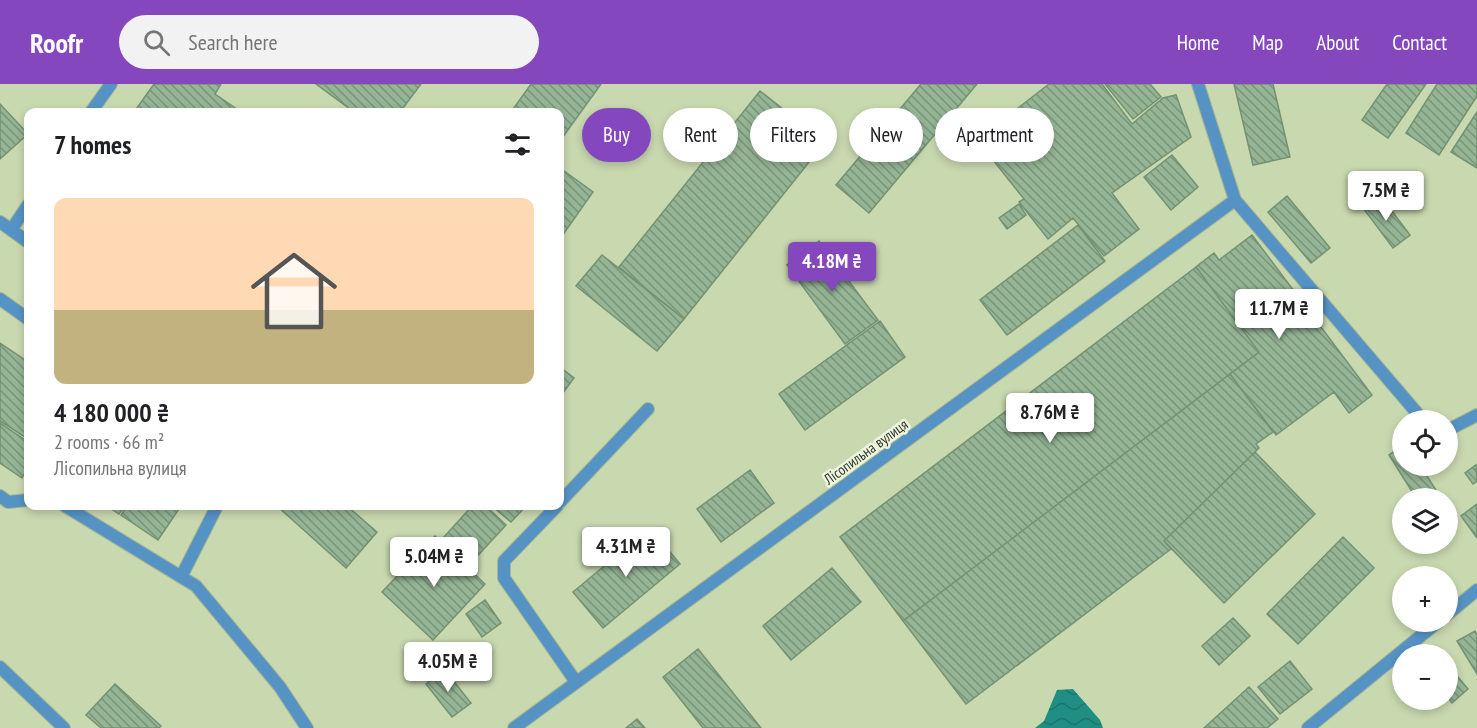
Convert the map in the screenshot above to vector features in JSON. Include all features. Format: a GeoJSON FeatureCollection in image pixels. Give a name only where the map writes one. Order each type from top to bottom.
{"type":"FeatureCollection","features":[{"type":"Feature","properties":{"kind":"street"},"geometry":{"type":"LineString","coordinates":[[94,108],[111,84]]}},
{"type":"Feature","properties":{"kind":"street"},"geometry":{"type":"LineString","coordinates":[[1198,84],[1235,201],[1414,410]]}},
{"type":"Feature","properties":{"kind":"street","name":"Лісопильна вулиця"},"geometry":{"type":"LineString","coordinates":[[514,728],[1235,201]]}},
{"type":"Feature","properties":{"kind":"street"},"geometry":{"type":"LineString","coordinates":[[11,230],[24,211]]}},
{"type":"Feature","properties":{"kind":"street"},"geometry":{"type":"LineString","coordinates":[[0,222],[24,239]]}},
{"type":"Feature","properties":{"kind":"street"},"geometry":{"type":"LineString","coordinates":[[0,299],[24,316]]}},
{"type":"Feature","properties":{"kind":"street"},"geometry":{"type":"LineString","coordinates":[[564,498],[648,409]]}},
{"type":"Feature","properties":{"kind":"street"},"geometry":{"type":"LineString","coordinates":[[1458,425],[1477,416]]}},
{"type":"Feature","properties":{"kind":"street"},"geometry":{"type":"LineString","coordinates":[[0,496],[8,502],[24,500]]}},
{"type":"Feature","properties":{"kind":"street"},"geometry":{"type":"LineString","coordinates":[[72,510],[196,586],[265,669],[307,728]]}},
{"type":"Feature","properties":{"kind":"street"},"geometry":{"type":"LineString","coordinates":[[181,577],[215,510]]}},
{"type":"Feature","properties":{"kind":"street"},"geometry":{"type":"LineString","coordinates":[[552,510],[504,561],[504,578],[576,682]]}},
{"type":"Feature","properties":{"kind":"street"},"geometry":{"type":"LineString","coordinates":[[1458,606],[1477,590]]}},
{"type":"Feature","properties":{"kind":"street"},"geometry":{"type":"LineString","coordinates":[[1308,728],[1426,632]]}},
{"type":"Feature","properties":{"kind":"street"},"geometry":{"type":"LineString","coordinates":[[0,667],[64,728]]}},
{"type":"Feature","properties":{"kind":"water"},"geometry":{"type":"Polygon","coordinates":[[[1073,689],[1100,720],[1103,728],[1035,728],[1044,721],[1057,690],[1073,689]]]}},
{"type":"Feature","properties":{"kind":"building"},"geometry":{"type":"Polygon","coordinates":[[[154,84],[221,84],[215,94],[235,108],[137,108],[154,84]]]}},
{"type":"Feature","properties":{"kind":"building"},"geometry":{"type":"Polygon","coordinates":[[[316,84],[421,84],[403,108],[349,108],[316,84]]]}},
{"type":"Feature","properties":{"kind":"building"},"geometry":{"type":"Polygon","coordinates":[[[531,84],[601,84],[564,135],[564,108],[514,108],[531,84]]]}},
{"type":"Feature","properties":{"kind":"building"},"geometry":{"type":"Polygon","coordinates":[[[921,84],[977,84],[957,108],[935,108],[935,134],[923,148],[923,108],[901,108],[921,84]]]}},
{"type":"Feature","properties":{"kind":"building"},"geometry":{"type":"Polygon","coordinates":[[[1049,84],[1102,84],[1132,124],[1163,98],[1176,95],[1191,137],[1112,193],[1139,229],[1104,256],[1073,218],[1048,239],[1019,202],[1024,199],[995,162],[1054,162],[1054,108],[1018,108],[1049,84]]]}},
{"type":"Feature","properties":{"kind":"building"},"geometry":{"type":"Polygon","coordinates":[[[1105,84],[1150,84],[1161,97],[1133,119],[1105,84]]]}},
{"type":"Feature","properties":{"kind":"building"},"geometry":{"type":"Polygon","coordinates":[[[1234,84],[1273,84],[1290,157],[1253,165],[1234,84]]]}},
{"type":"Feature","properties":{"kind":"building"},"geometry":{"type":"Polygon","coordinates":[[[1387,84],[1426,84],[1388,138],[1362,120],[1387,84]]]}},
{"type":"Feature","properties":{"kind":"building"},"geometry":{"type":"Polygon","coordinates":[[[1437,84],[1477,84],[1477,96],[1439,155],[1406,133],[1437,84]]]}},
{"type":"Feature","properties":{"kind":"building"},"geometry":{"type":"Polygon","coordinates":[[[760,91],[782,108],[750,108],[750,162],[809,162],[684,319],[619,267],[703,162],[738,162],[738,118],[760,91]]]}},
{"type":"Feature","properties":{"kind":"building"},"geometry":{"type":"Polygon","coordinates":[[[0,104],[24,130],[24,138],[0,159],[0,104]]]}},
{"type":"Feature","properties":{"kind":"building"},"geometry":{"type":"Polygon","coordinates":[[[1477,112],[1477,168],[1451,152],[1477,112]]]}},
{"type":"Feature","properties":{"kind":"building"},"geometry":{"type":"Polygon","coordinates":[[[1172,155],[1198,187],[1171,210],[1144,177],[1172,155]]]}},
{"type":"Feature","properties":{"kind":"building"},"geometry":{"type":"Polygon","coordinates":[[[855,162],[912,162],[869,213],[836,185],[855,162]]]}},
{"type":"Feature","properties":{"kind":"building"},"geometry":{"type":"Polygon","coordinates":[[[564,171],[593,192],[564,233],[564,171]]]}},
{"type":"Feature","properties":{"kind":"building"},"geometry":{"type":"Polygon","coordinates":[[[1380,195],[1410,235],[1393,248],[1363,208],[1380,195]]]}},
{"type":"Feature","properties":{"kind":"building"},"geometry":{"type":"Polygon","coordinates":[[[1287,196],[1330,248],[1311,263],[1268,212],[1287,196]]]}},
{"type":"Feature","properties":{"kind":"building"},"geometry":{"type":"Polygon","coordinates":[[[1019,204],[1026,215],[1007,229],[999,218],[1019,204]]]}},
{"type":"Feature","properties":{"kind":"building"},"geometry":{"type":"Polygon","coordinates":[[[1078,225],[1105,261],[1007,335],[980,300],[1078,225]]]}},
{"type":"Feature","properties":{"kind":"building"},"geometry":{"type":"Polygon","coordinates":[[[1252,235],[1372,395],[1349,413],[1334,392],[1276,435],[1230,374],[1259,352],[1196,267],[1214,253],[1219,260],[1252,235]]]}},
{"type":"Feature","properties":{"kind":"building"},"geometry":{"type":"Polygon","coordinates":[[[819,241],[878,320],[845,344],[787,265],[819,241]]]}},
{"type":"Feature","properties":{"kind":"building"},"geometry":{"type":"Polygon","coordinates":[[[602,255],[684,319],[657,351],[576,286],[602,255]]]}},
{"type":"Feature","properties":{"kind":"building"},"geometry":{"type":"Polygon","coordinates":[[[1196,267],[1259,352],[903,621],[840,537],[1196,267]]]}},
{"type":"Feature","properties":{"kind":"building"},"geometry":{"type":"Polygon","coordinates":[[[880,321],[905,357],[805,430],[779,394],[880,321]]]}},
{"type":"Feature","properties":{"kind":"building"},"geometry":{"type":"Polygon","coordinates":[[[0,343],[24,359],[24,436],[0,421],[0,343]]]}},
{"type":"Feature","properties":{"kind":"building"},"geometry":{"type":"Polygon","coordinates":[[[564,370],[574,378],[564,392],[564,370]]]}},
{"type":"Feature","properties":{"kind":"building"},"geometry":{"type":"Polygon","coordinates":[[[1230,374],[1273,432],[1256,444],[1259,448],[1164,541],[1171,549],[966,704],[903,621],[1230,374]]]}},
{"type":"Feature","properties":{"kind":"building"},"geometry":{"type":"Polygon","coordinates":[[[0,423],[24,439],[24,475],[22,478],[0,463],[0,423]]]}},
{"type":"Feature","properties":{"kind":"building"},"geometry":{"type":"Polygon","coordinates":[[[1255,452],[1315,514],[1224,603],[1164,541],[1255,452]]]}},
{"type":"Feature","properties":{"kind":"building"},"geometry":{"type":"Polygon","coordinates":[[[1476,465],[1477,481],[1473,484],[1465,473],[1476,465]]]}},
{"type":"Feature","properties":{"kind":"building"},"geometry":{"type":"Polygon","coordinates":[[[750,470],[774,503],[721,542],[697,509],[750,470]]]}},
{"type":"Feature","properties":{"kind":"building"},"geometry":{"type":"Polygon","coordinates":[[[1402,476],[1427,476],[1435,488],[1410,488],[1402,476]]]}},
{"type":"Feature","properties":{"kind":"building"},"geometry":{"type":"Polygon","coordinates":[[[1477,504],[1477,538],[1461,516],[1477,504]]]}},
{"type":"Feature","properties":{"kind":"building"},"geometry":{"type":"Polygon","coordinates":[[[124,510],[178,510],[158,540],[121,515],[124,510]]]}},
{"type":"Feature","properties":{"kind":"building"},"geometry":{"type":"Polygon","coordinates":[[[281,510],[352,510],[377,532],[346,568],[281,510]]]}},
{"type":"Feature","properties":{"kind":"building"},"geometry":{"type":"Polygon","coordinates":[[[468,510],[490,510],[506,525],[471,563],[444,537],[468,510]]]}},
{"type":"Feature","properties":{"kind":"building"},"geometry":{"type":"Polygon","coordinates":[[[497,510],[522,510],[511,522],[497,510]]]}},
{"type":"Feature","properties":{"kind":"building"},"geometry":{"type":"Polygon","coordinates":[[[650,528],[680,564],[603,628],[573,592],[650,528]]]}},
{"type":"Feature","properties":{"kind":"building"},"geometry":{"type":"Polygon","coordinates":[[[435,536],[485,584],[433,640],[382,592],[435,536]]]}},
{"type":"Feature","properties":{"kind":"building"},"geometry":{"type":"Polygon","coordinates":[[[1343,537],[1374,568],[1298,644],[1267,614],[1343,537]]]}},
{"type":"Feature","properties":{"kind":"building"},"geometry":{"type":"Polygon","coordinates":[[[832,568],[861,602],[791,660],[763,626],[832,568]]]}},
{"type":"Feature","properties":{"kind":"building"},"geometry":{"type":"Polygon","coordinates":[[[485,600],[501,623],[482,637],[466,614],[485,600]]]}},
{"type":"Feature","properties":{"kind":"building"},"geometry":{"type":"Polygon","coordinates":[[[1233,618],[1250,636],[1219,665],[1202,646],[1233,618]]]}},
{"type":"Feature","properties":{"kind":"building"},"geometry":{"type":"Polygon","coordinates":[[[1475,631],[1477,635],[1477,674],[1457,641],[1475,631]]]}},
{"type":"Feature","properties":{"kind":"building"},"geometry":{"type":"Polygon","coordinates":[[[698,649],[761,728],[703,728],[663,677],[698,649]]]}},
{"type":"Feature","properties":{"kind":"building"},"geometry":{"type":"Polygon","coordinates":[[[1290,661],[1312,689],[1280,714],[1258,687],[1290,661]]]}},
{"type":"Feature","properties":{"kind":"building"},"geometry":{"type":"Polygon","coordinates":[[[444,669],[471,703],[452,717],[426,684],[444,669]]]}},
{"type":"Feature","properties":{"kind":"building"},"geometry":{"type":"Polygon","coordinates":[[[1458,677],[1468,689],[1458,698],[1458,677]]]}},
{"type":"Feature","properties":{"kind":"building"},"geometry":{"type":"Polygon","coordinates":[[[115,684],[161,726],[159,728],[101,728],[86,715],[115,684]]]}},
{"type":"Feature","properties":{"kind":"building"},"geometry":{"type":"Polygon","coordinates":[[[1249,687],[1278,719],[1267,728],[1204,728],[1249,687]]]}},
{"type":"Feature","properties":{"kind":"building"},"geometry":{"type":"Polygon","coordinates":[[[637,719],[645,728],[626,728],[637,719]]]}}]}
